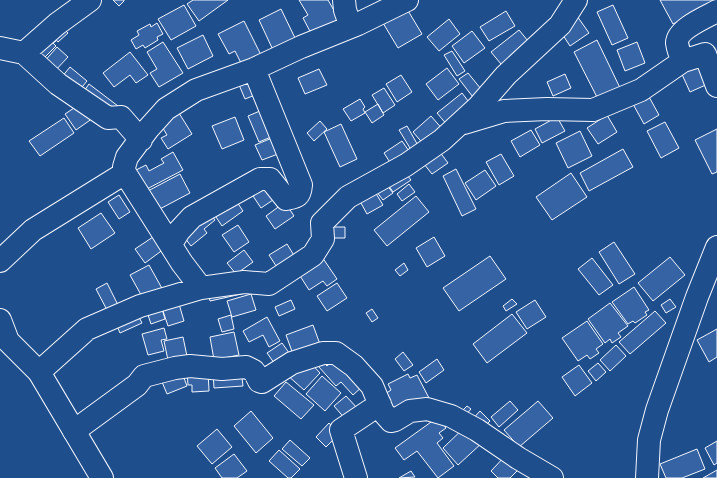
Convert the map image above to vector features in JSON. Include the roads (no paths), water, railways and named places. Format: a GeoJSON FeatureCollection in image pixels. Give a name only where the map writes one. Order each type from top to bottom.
{"type":"FeatureCollection","features":[{"type":"Feature","properties":{"kind":"main road"},"geometry":{"type":"LineString","coordinates":[[24,53],[57,24],[90,0]]}},
{"type":"Feature","properties":{"kind":"main road"},"geometry":{"type":"LineString","coordinates":[[344,0],[345,10],[351,27]]}},
{"type":"Feature","properties":{"kind":"main road"},"geometry":{"type":"LineString","coordinates":[[201,288],[182,263],[125,173],[124,167],[127,157],[148,129],[166,109],[196,90],[254,69],[358,24],[407,0]]}},
{"type":"Feature","properties":{"kind":"main road"},"geometry":{"type":"LineString","coordinates":[[39,372],[87,330],[140,306],[201,288],[244,282],[269,284],[313,255],[323,239],[322,223],[348,196],[406,165],[442,140],[479,106],[506,75],[560,25],[576,0]]}},
{"type":"Feature","properties":{"kind":"main road"},"geometry":{"type":"LineString","coordinates":[[683,61],[678,51],[677,41],[684,30],[717,11]]}},
{"type":"Feature","properties":{"kind":"main road"},"geometry":{"type":"LineString","coordinates":[[0,48],[24,53],[58,84],[108,118],[121,117],[141,140]]}},
{"type":"Feature","properties":{"kind":"main road"},"geometry":{"type":"LineString","coordinates":[[459,124],[504,111],[547,109],[593,110],[641,90],[683,61],[706,54],[717,86]]}},
{"type":"Feature","properties":{"kind":"main road"},"geometry":{"type":"LineString","coordinates":[[171,244],[179,231],[192,217],[260,179],[270,179],[286,199],[296,197],[300,192],[301,185],[254,69]]}},
{"type":"Feature","properties":{"kind":"main road"},"geometry":{"type":"LineString","coordinates":[[0,261],[33,230],[125,173]]}},
{"type":"Feature","properties":{"kind":"main road"},"geometry":{"type":"LineString","coordinates":[[647,478],[649,440],[657,410],[697,297],[717,247]]}},
{"type":"Feature","properties":{"kind":"main road"},"geometry":{"type":"LineString","coordinates":[[0,320],[4,343],[39,372],[102,478]]}},
{"type":"Feature","properties":{"kind":"main road"},"geometry":{"type":"LineString","coordinates":[[74,431],[137,385],[144,376],[175,368],[190,366],[222,369],[246,367],[254,371],[259,381],[262,382],[292,363],[323,353],[336,353],[354,366],[372,386],[384,412],[391,421],[410,411],[427,409],[451,416],[477,430],[518,458],[552,478]]}},
{"type":"Feature","properties":{"kind":"main road"},"geometry":{"type":"LineString","coordinates":[[356,478],[342,430],[380,404]]}}]}
